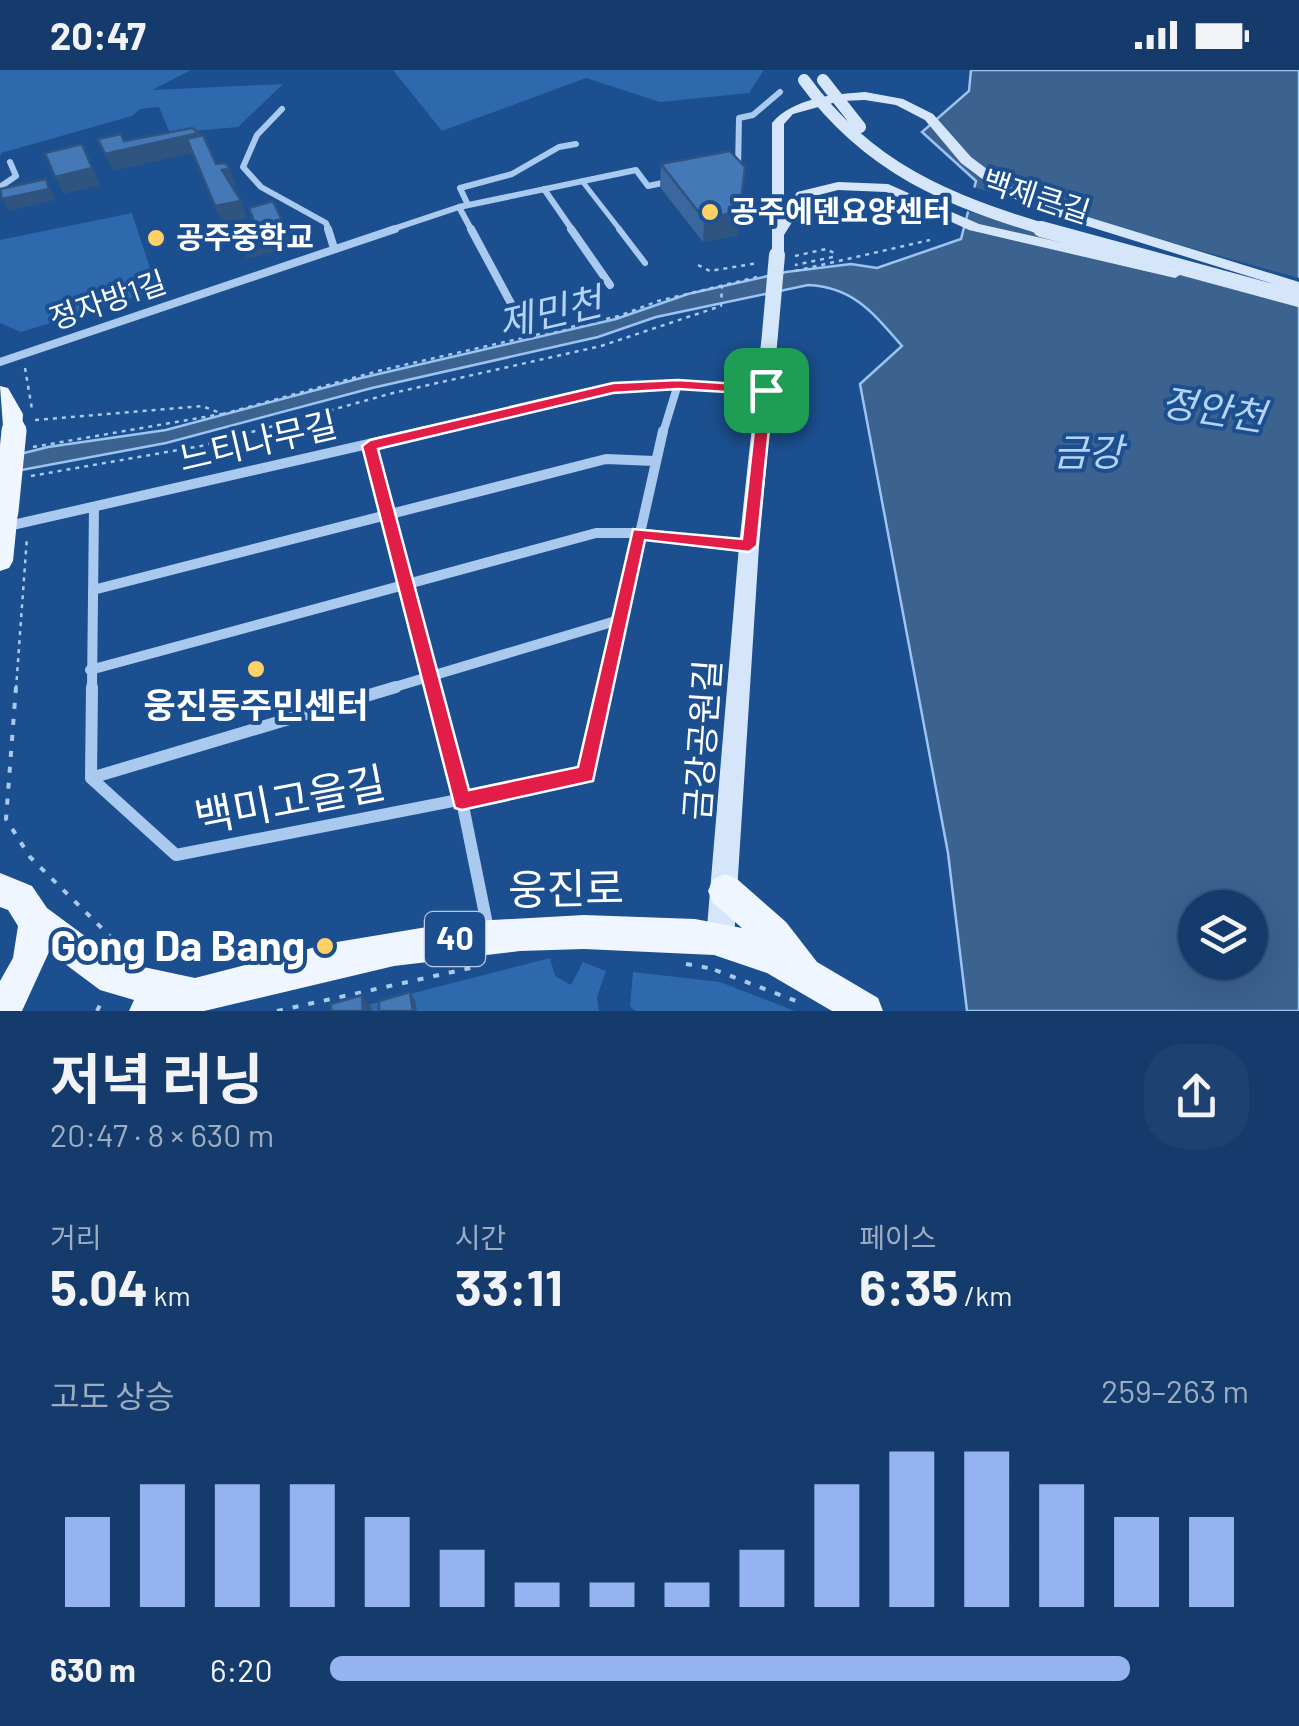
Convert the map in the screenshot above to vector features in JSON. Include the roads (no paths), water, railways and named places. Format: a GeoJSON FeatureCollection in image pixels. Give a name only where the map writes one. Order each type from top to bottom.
{"type":"FeatureCollection","features":[{"type":"Feature","properties":{"kind":"main road","name":"백제큰길"},"geometry":{"type":"LineString","coordinates":[[804,75],[828,115],[874,155],[964,203],[1039,228],[1299,300]]}},
{"type":"Feature","properties":{"kind":"main road","name":"백제큰길"},"geometry":{"type":"LineString","coordinates":[[822,75],[844,112],[884,147],[975,196],[1078,231],[1299,288]]}},
{"type":"Feature","properties":{"kind":"main road","name":"금강공원길"},"geometry":{"type":"LineString","coordinates":[[717,954],[777,248],[778,123],[789,111],[812,102],[865,96],[899,102],[929,117],[966,160],[1006,190],[1072,217],[1299,288]]}},
{"type":"Feature","properties":{"kind":"main road"},"geometry":{"type":"LineString","coordinates":[[777,248],[793,205],[802,195],[825,188],[863,185],[888,188],[974,226],[1299,300]]}},
{"type":"Feature","properties":{"kind":"main road"},"geometry":{"type":"LineString","coordinates":[[0,393],[19,426],[9,522],[0,561]]}},
{"type":"Feature","properties":{"kind":"main road","name":"40"},"geometry":{"type":"LineString","coordinates":[[0,868],[20,904],[112,978],[196,995]]}},
{"type":"Feature","properties":{"kind":"main road"},"geometry":{"type":"LineString","coordinates":[[725,891],[774,934],[807,992]]}},
{"type":"Feature","properties":{"kind":"main road"},"geometry":{"type":"LineString","coordinates":[[0,1011],[30,966],[36,940],[20,904]]}},
{"type":"Feature","properties":{"kind":"main road","name":"웅진로"},"geometry":{"type":"LineString","coordinates":[[196,995],[362,955],[490,949],[610,932],[717,954],[770,955],[807,992],[865,1011]]}},
{"type":"Feature","properties":{"kind":"main road","name":"40"},"geometry":{"type":"LineString","coordinates":[[147,1011],[196,995]]}},
{"type":"Feature","properties":{"kind":"street"},"geometry":{"type":"LineString","coordinates":[[720,172],[738,169],[739,118],[752,115],[780,92]]}},
{"type":"Feature","properties":{"kind":"street"},"geometry":{"type":"LineString","coordinates":[[282,109],[264,124],[245,154],[243,168],[262,187],[326,223],[334,248]]}},
{"type":"Feature","properties":{"kind":"street"},"geometry":{"type":"LineString","coordinates":[[514,309],[464,206],[460,188],[512,174],[559,147],[576,144]]}},
{"type":"Feature","properties":{"kind":"street"},"geometry":{"type":"LineString","coordinates":[[0,187],[16,176],[10,162]]}},
{"type":"Feature","properties":{"kind":"street","name":"정자방1길"},"geometry":{"type":"LineString","coordinates":[[0,362],[464,206],[636,170],[648,186],[684,179]]}},
{"type":"Feature","properties":{"kind":"street"},"geometry":{"type":"LineString","coordinates":[[544,189],[610,285]]}},
{"type":"Feature","properties":{"kind":"street","name":"느티나무길"},"geometry":{"type":"LineString","coordinates":[[9,522],[370,446],[613,388],[678,384],[766,390]]}},
{"type":"Feature","properties":{"kind":"street","name":"백미고을길"},"geometry":{"type":"LineString","coordinates":[[91,778],[176,855],[586,774],[654,460],[678,384]]}},
{"type":"Feature","properties":{"kind":"street"},"geometry":{"type":"LineString","coordinates":[[370,446],[462,801],[490,949]]}},
{"type":"Feature","properties":{"kind":"street"},"geometry":{"type":"LineString","coordinates":[[93,590],[606,459],[654,460]]}},
{"type":"Feature","properties":{"kind":"street"},"geometry":{"type":"LineString","coordinates":[[91,778],[94,507]]}},
{"type":"Feature","properties":{"kind":"street"},"geometry":{"type":"LineString","coordinates":[[90,670],[596,533],[749,546]]}},
{"type":"Feature","properties":{"kind":"street","name":"백미고을길"},"geometry":{"type":"LineString","coordinates":[[91,778],[619,620]]}},
{"type":"Feature","properties":{"kind":"lane"},"geometry":{"type":"LineString","coordinates":[[582,181],[645,263]]}},
{"type":"Feature","properties":{"kind":"water","name":"금강"},"geometry":{"type":"Polygon","coordinates":[[[971,70],[1299,70],[1299,1011],[967,1011],[948,853],[860,384],[902,346],[862,304],[838,291],[808,285],[656,317],[598,337],[372,388],[166,443],[0,474],[0,459],[48,447],[166,430],[361,378],[616,319],[688,294],[786,272],[851,264],[877,268],[961,239],[976,181],[922,132],[969,91],[971,70]]]}},
{"type":"Feature","properties":{"kind":"place","name":"공주에덴요양센터"},"geometry":{"type":"Point","coordinates":[710,212]}},
{"type":"Feature","properties":{"kind":"place","name":"공주중학교"},"geometry":{"type":"Point","coordinates":[156,238]}},
{"type":"Feature","properties":{"kind":"place","name":"웅진동주민센터"},"geometry":{"type":"Point","coordinates":[256,669]}},
{"type":"Feature","properties":{"kind":"place","name":"Gong Da Bang"},"geometry":{"type":"Point","coordinates":[325,946]}},
{"type":"Feature","properties":{"kind":"water label","name":"제민천"},"geometry":{"type":"Point","coordinates":[550,313]}},
{"type":"Feature","properties":{"kind":"water label","name":"정안천"},"geometry":{"type":"Point","coordinates":[1213,410]}}]}
